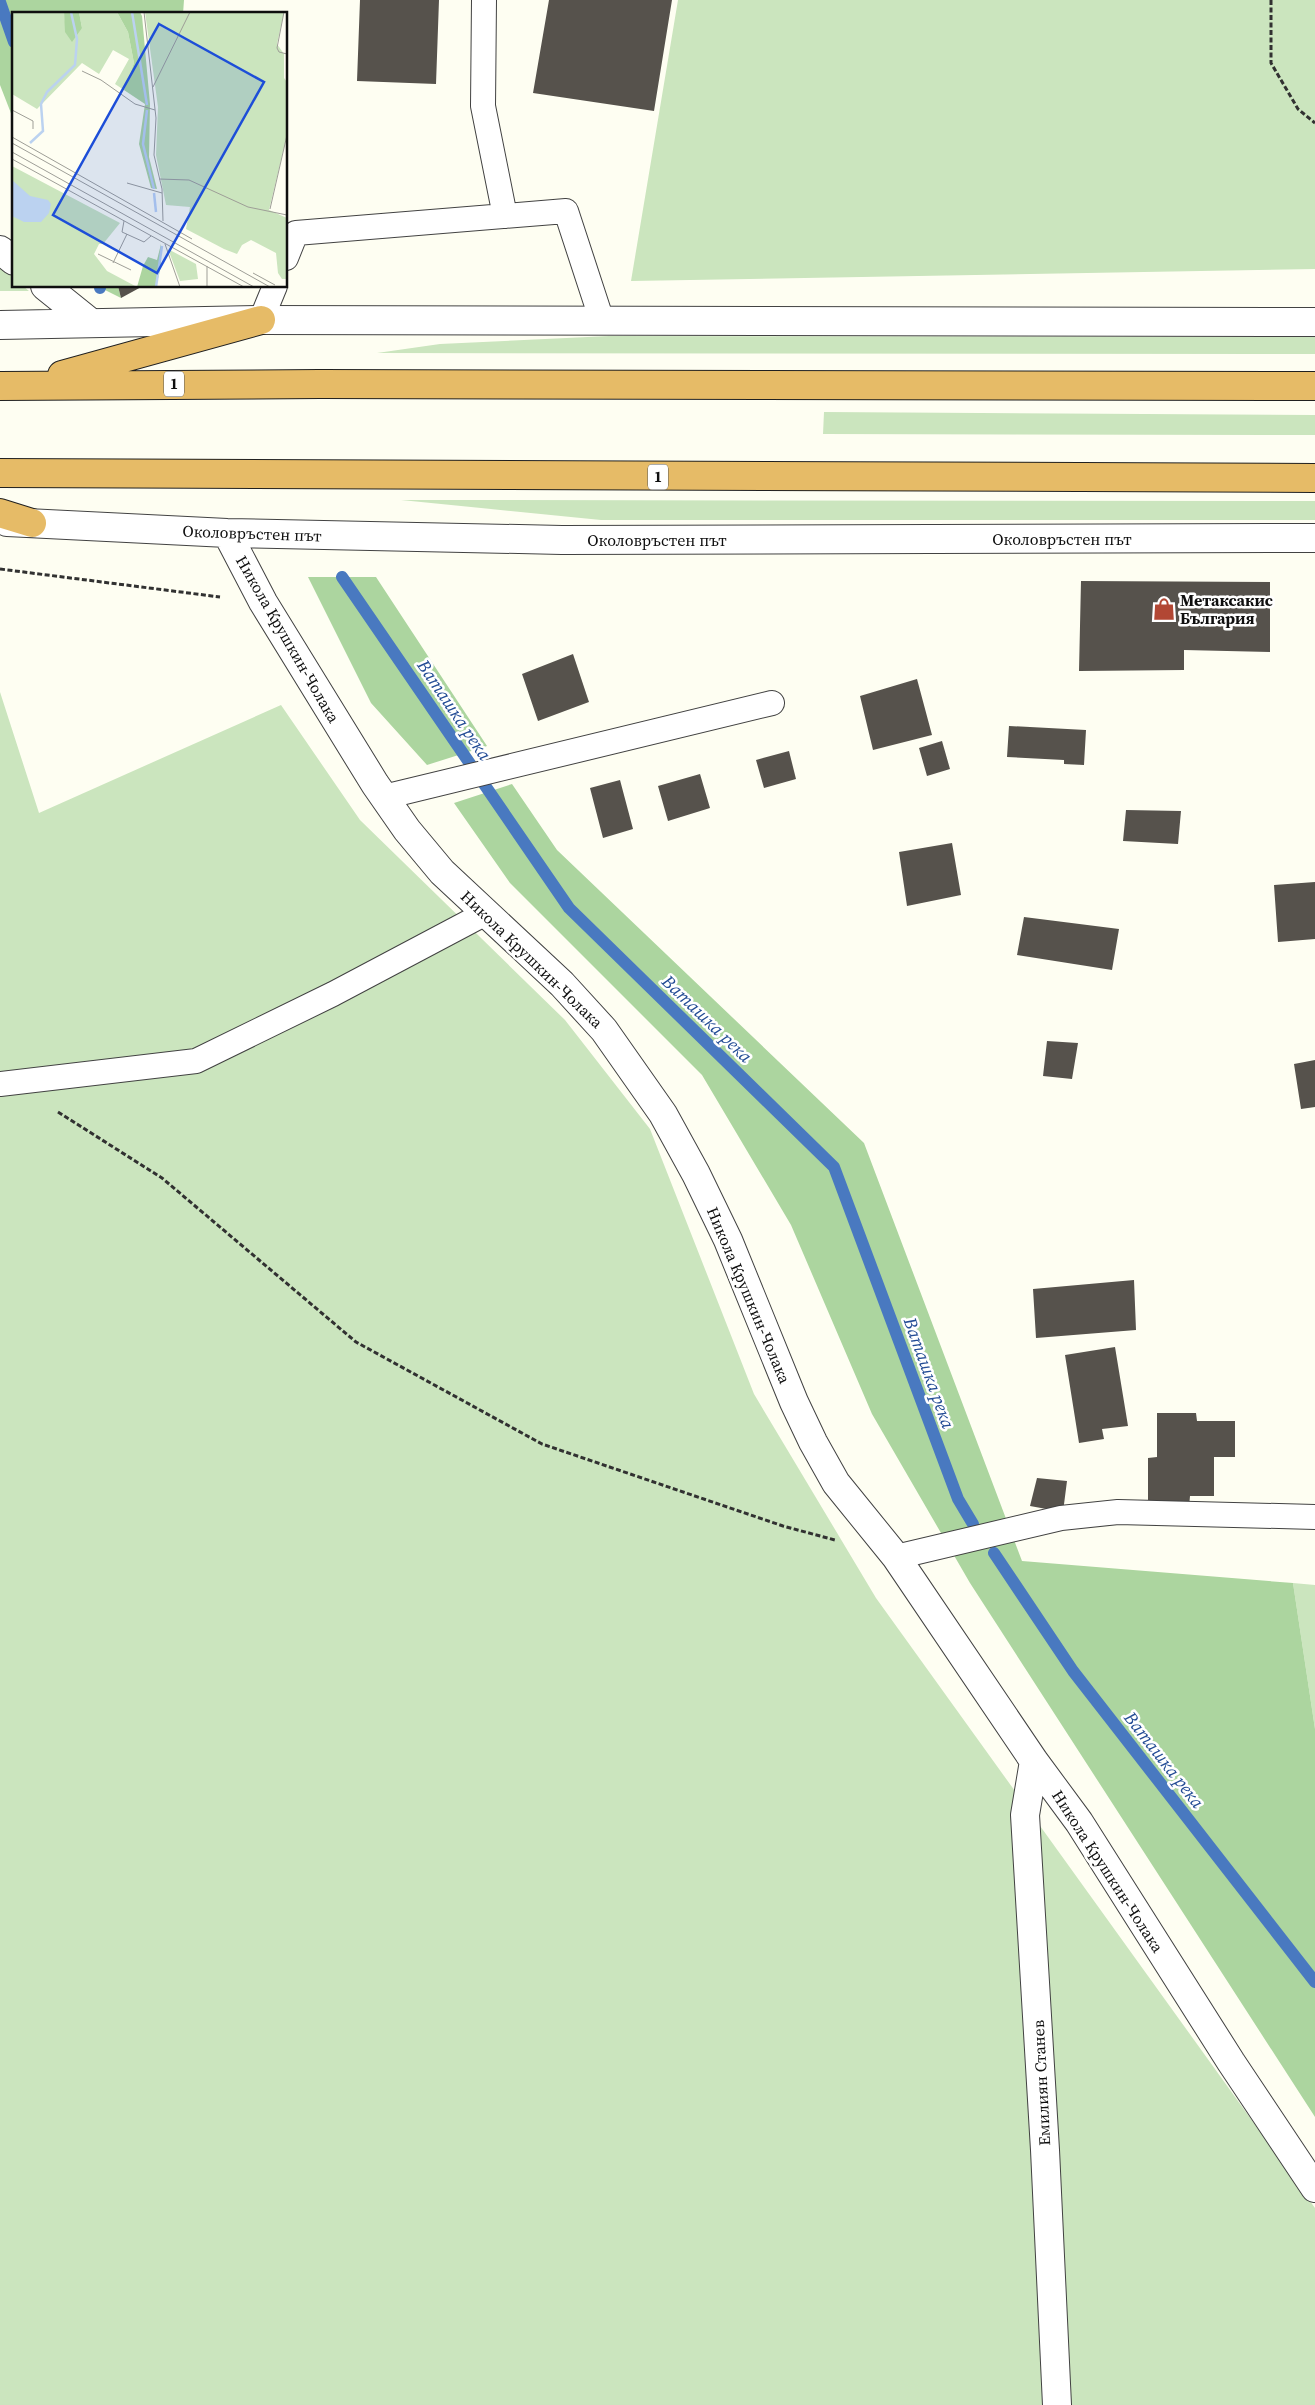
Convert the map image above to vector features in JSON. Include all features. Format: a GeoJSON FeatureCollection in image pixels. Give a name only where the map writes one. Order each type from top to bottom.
{"type":"FeatureCollection","features":[{"type":"Feature","properties":{"kind":"highway"},"geometry":{"type":"LineString","coordinates":[[27,385],[261,320]]}},
{"type":"Feature","properties":{"kind":"highway","name":"1"},"geometry":{"type":"LineString","coordinates":[[0,386],[1315,386]]}},
{"type":"Feature","properties":{"kind":"highway","name":"1"},"geometry":{"type":"LineString","coordinates":[[0,473],[1315,478]]}},
{"type":"Feature","properties":{"kind":"highway"},"geometry":{"type":"LineString","coordinates":[[0,513],[32,523]]}},
{"type":"Feature","properties":{"kind":"street"},"geometry":{"type":"LineString","coordinates":[[0,250],[12,259]]}},
{"type":"Feature","properties":{"kind":"street"},"geometry":{"type":"LineString","coordinates":[[47,288],[91,323]]}},
{"type":"Feature","properties":{"kind":"street"},"geometry":{"type":"LineString","coordinates":[[0,325],[261,320],[1315,322]]}},
{"type":"Feature","properties":{"kind":"street","name":"Околовръстен път"},"geometry":{"type":"LineString","coordinates":[[0,522],[227,533],[562,540],[1315,538]]}},
{"type":"Feature","properties":{"kind":"street","name":"Никола Крушкин-Чолака"},"geometry":{"type":"LineString","coordinates":[[227,533],[263,602],[384,798],[407,830],[442,872],[562,984],[604,1030],[663,1114],[696,1174],[728,1240],[794,1402],[813,1442],[836,1483],[896,1556],[1034,1761],[1079,1822],[1230,2062],[1315,2188]]}},
{"type":"Feature","properties":{"kind":"street","name":"Емилиян Станев"},"geometry":{"type":"LineString","coordinates":[[1034,1761],[1025,1815],[1045,2150],[1057,2405]]}},
{"type":"Feature","properties":{"kind":"lane"},"geometry":{"type":"LineString","coordinates":[[484,0],[483,106],[505,216]]}},
{"type":"Feature","properties":{"kind":"lane"},"geometry":{"type":"LineString","coordinates":[[288,253],[296,233],[566,211],[602,321]]}},
{"type":"Feature","properties":{"kind":"lane"},"geometry":{"type":"LineString","coordinates":[[261,320],[274,288]]}},
{"type":"Feature","properties":{"kind":"lane"},"geometry":{"type":"LineString","coordinates":[[384,798],[772,702]]}},
{"type":"Feature","properties":{"kind":"lane"},"geometry":{"type":"LineString","coordinates":[[6,1083],[196,1061],[333,994],[486,913]]}},
{"type":"Feature","properties":{"kind":"lane"},"geometry":{"type":"LineString","coordinates":[[896,1556],[1061,1518],[1109,1513],[1315,1517]]}},
{"type":"Feature","properties":{"kind":"path"},"geometry":{"type":"LineString","coordinates":[[1271,0],[1271,63],[1298,109],[1315,123]]}},
{"type":"Feature","properties":{"kind":"path"},"geometry":{"type":"LineString","coordinates":[[0,569],[263,602]]}},
{"type":"Feature","properties":{"kind":"path"},"geometry":{"type":"LineString","coordinates":[[6,1083],[162,1178],[364,1347],[542,1444],[783,1526],[839,1542]]}},
{"type":"Feature","properties":{"kind":"green space"},"geometry":{"type":"Polygon","coordinates":[[[0,0],[184,0],[183,12],[12,12],[12,116],[0,85],[0,0]]]}},
{"type":"Feature","properties":{"kind":"green space"},"geometry":{"type":"Polygon","coordinates":[[[678,0],[1315,0],[1315,269],[631,281],[678,0]]]}},
{"type":"Feature","properties":{"kind":"green space"},"geometry":{"type":"Polygon","coordinates":[[[0,266],[12,276],[12,288],[25,288],[29,291],[0,291],[0,266]]]}},
{"type":"Feature","properties":{"kind":"green space"},"geometry":{"type":"Polygon","coordinates":[[[101,288],[118,288],[121,298],[101,288]]]}},
{"type":"Feature","properties":{"kind":"green space"},"geometry":{"type":"Polygon","coordinates":[[[609,336],[1315,337],[1315,354],[377,353],[440,344],[609,336]]]}},
{"type":"Feature","properties":{"kind":"green space"},"geometry":{"type":"Polygon","coordinates":[[[824,412],[1315,415],[1315,435],[823,434],[824,412]]]}},
{"type":"Feature","properties":{"kind":"green space"},"geometry":{"type":"Polygon","coordinates":[[[401,500],[1315,501],[1315,520],[601,520],[401,500]]]}},
{"type":"Feature","properties":{"kind":"green space"},"geometry":{"type":"Polygon","coordinates":[[[308,577],[376,577],[487,746],[427,765],[371,703],[308,577]]]}},
{"type":"Feature","properties":{"kind":"green space"},"geometry":{"type":"Polygon","coordinates":[[[0,692],[39,813],[281,705],[360,820],[565,1020],[650,1129],[754,1394],[876,1598],[1315,2208],[1315,2405],[0,2405],[0,692]]]}},
{"type":"Feature","properties":{"kind":"green space"},"geometry":{"type":"Polygon","coordinates":[[[512,784],[557,850],[864,1143],[1022,1561],[1293,1583],[1315,1729],[1315,2117],[970,1583],[872,1414],[791,1225],[702,1075],[510,883],[454,803],[512,784]]]}},
{"type":"Feature","properties":{"kind":"green space"},"geometry":{"type":"Polygon","coordinates":[[[1293,1583],[1315,1585],[1315,1729],[1293,1583]]]}},
{"type":"Feature","properties":{"kind":"building"},"geometry":{"type":"Polygon","coordinates":[[[360,0],[439,0],[436,84],[357,81],[360,0]]]}},
{"type":"Feature","properties":{"kind":"building"},"geometry":{"type":"Polygon","coordinates":[[[549,0],[672,0],[654,111],[533,93],[549,0]]]}},
{"type":"Feature","properties":{"kind":"building"},"geometry":{"type":"Polygon","coordinates":[[[118,288],[139,288],[121,298],[118,288]]]}},
{"type":"Feature","properties":{"kind":"building"},"geometry":{"type":"Polygon","coordinates":[[[1081,581],[1270,582],[1270,652],[1184,650],[1184,670],[1079,671],[1081,581]]]}},
{"type":"Feature","properties":{"kind":"building"},"geometry":{"type":"Polygon","coordinates":[[[573,654],[589,702],[538,721],[522,674],[573,654]]]}},
{"type":"Feature","properties":{"kind":"building"},"geometry":{"type":"Polygon","coordinates":[[[917,679],[932,735],[873,750],[860,696],[917,679]]]}},
{"type":"Feature","properties":{"kind":"building"},"geometry":{"type":"Polygon","coordinates":[[[1009,726],[1086,730],[1084,765],[1064,764],[1064,760],[1007,757],[1009,726]]]}},
{"type":"Feature","properties":{"kind":"building"},"geometry":{"type":"Polygon","coordinates":[[[942,741],[950,769],[927,776],[919,748],[942,741]]]}},
{"type":"Feature","properties":{"kind":"building"},"geometry":{"type":"Polygon","coordinates":[[[789,751],[796,779],[764,788],[756,760],[789,751]]]}},
{"type":"Feature","properties":{"kind":"building"},"geometry":{"type":"Polygon","coordinates":[[[700,774],[710,808],[668,821],[658,786],[700,774]]]}},
{"type":"Feature","properties":{"kind":"building"},"geometry":{"type":"Polygon","coordinates":[[[620,780],[633,829],[603,838],[590,788],[620,780]]]}},
{"type":"Feature","properties":{"kind":"building"},"geometry":{"type":"Polygon","coordinates":[[[1126,810],[1181,811],[1178,844],[1123,841],[1126,810]]]}},
{"type":"Feature","properties":{"kind":"building"},"geometry":{"type":"Polygon","coordinates":[[[952,843],[961,895],[907,906],[899,852],[952,843]]]}},
{"type":"Feature","properties":{"kind":"building"},"geometry":{"type":"Polygon","coordinates":[[[1315,882],[1315,939],[1278,942],[1274,885],[1315,882]]]}},
{"type":"Feature","properties":{"kind":"building"},"geometry":{"type":"Polygon","coordinates":[[[1024,917],[1119,929],[1112,970],[1017,955],[1024,917]]]}},
{"type":"Feature","properties":{"kind":"building"},"geometry":{"type":"Polygon","coordinates":[[[1047,1041],[1078,1043],[1072,1079],[1043,1076],[1047,1041]]]}},
{"type":"Feature","properties":{"kind":"building"},"geometry":{"type":"Polygon","coordinates":[[[1315,1060],[1315,1107],[1301,1109],[1294,1064],[1315,1060]]]}},
{"type":"Feature","properties":{"kind":"building"},"geometry":{"type":"Polygon","coordinates":[[[1134,1280],[1136,1330],[1036,1338],[1033,1289],[1134,1280]]]}},
{"type":"Feature","properties":{"kind":"building"},"geometry":{"type":"Polygon","coordinates":[[[1115,1347],[1128,1426],[1102,1429],[1104,1439],[1079,1443],[1065,1355],[1115,1347]]]}},
{"type":"Feature","properties":{"kind":"building"},"geometry":{"type":"Polygon","coordinates":[[[1157,1413],[1196,1413],[1197,1421],[1235,1421],[1235,1457],[1214,1457],[1214,1496],[1190,1496],[1189,1507],[1148,1507],[1148,1458],[1157,1457],[1157,1413]]]}},
{"type":"Feature","properties":{"kind":"building"},"geometry":{"type":"Polygon","coordinates":[[[1037,1478],[1067,1481],[1063,1512],[1030,1506],[1037,1478]]]}},
{"type":"Feature","properties":{"kind":"waterway","name":"Ваташка река"},"geometry":{"type":"LineString","coordinates":[[0,2],[12,36]]}},
{"type":"Feature","properties":{"kind":"waterway","name":"Ваташка река"},"geometry":{"type":"LineString","coordinates":[[342,577],[569,908],[834,1167],[958,1499],[973,1524]]}},
{"type":"Feature","properties":{"kind":"waterway","name":"Ваташка река"},"geometry":{"type":"LineString","coordinates":[[994,1553],[1073,1671],[1315,1982]]}},
{"type":"Feature","properties":{"kind":"place","name":"Метаксакис България"},"geometry":{"type":"Point","coordinates":[1164,609]}}]}
